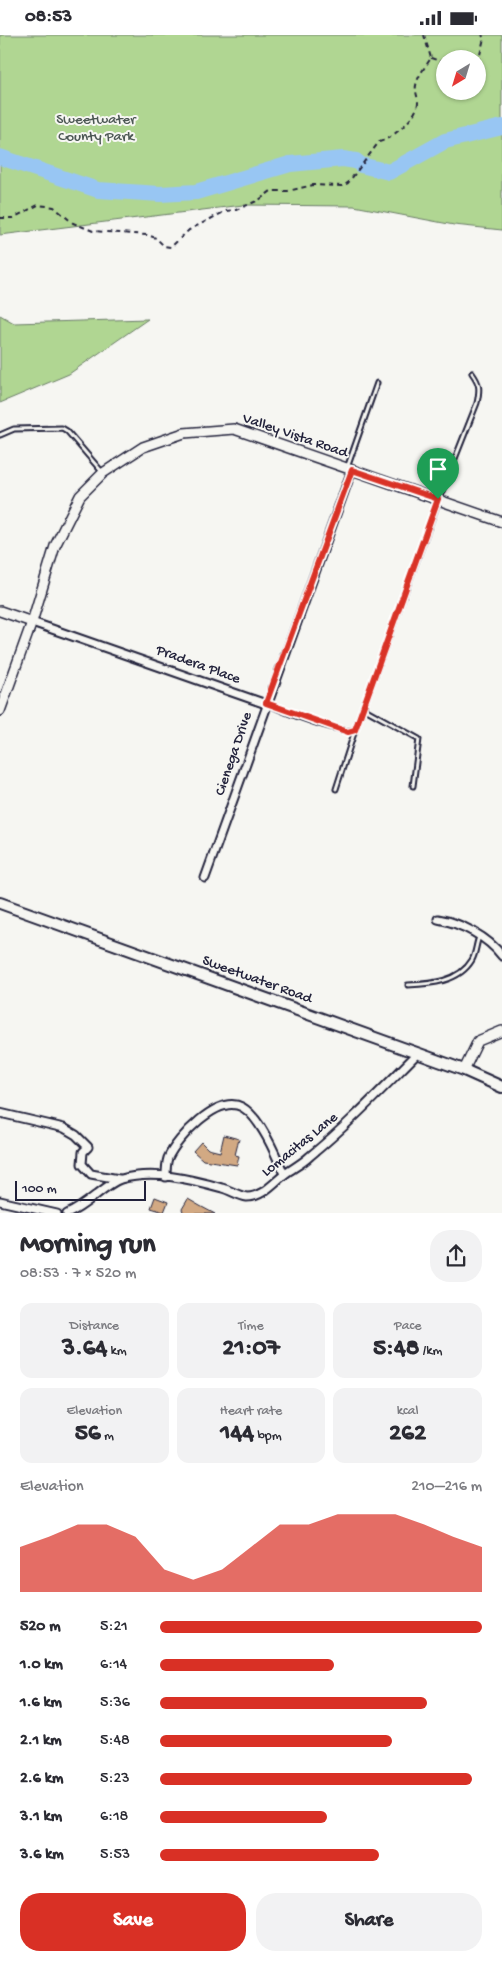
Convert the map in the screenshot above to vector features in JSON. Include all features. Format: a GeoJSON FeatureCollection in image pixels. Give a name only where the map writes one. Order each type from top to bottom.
{"type":"FeatureCollection","features":[{"type":"Feature","properties":{"kind":"main road","name":"Sweetwater Road"},"geometry":{"type":"LineString","coordinates":[[0,903],[464,1070],[502,1087]]}},
{"type":"Feature","properties":{"kind":"street","name":"Valley Vista Road"},"geometry":{"type":"LineString","coordinates":[[0,711],[32,622],[55,547],[80,496],[103,473],[143,447],[184,433],[234,429],[502,522]]}},
{"type":"Feature","properties":{"kind":"street","name":"Cienega Drive"},"geometry":{"type":"LineString","coordinates":[[205,877],[349,469]]}},
{"type":"Feature","properties":{"kind":"street"},"geometry":{"type":"LineString","coordinates":[[0,611],[32,622]]}},
{"type":"Feature","properties":{"kind":"street","name":"Pradera Place"},"geometry":{"type":"LineString","coordinates":[[32,622],[266,703]]}},
{"type":"Feature","properties":{"kind":"street"},"geometry":{"type":"LineString","coordinates":[[438,919],[456,922],[496,948],[502,956]]}},
{"type":"Feature","properties":{"kind":"street"},"geometry":{"type":"LineString","coordinates":[[464,1070],[478,1041],[502,1031]]}},
{"type":"Feature","properties":{"kind":"street","name":"Lomacitas Lane"},"geometry":{"type":"LineString","coordinates":[[67,1213],[79,1209],[119,1179],[151,1175],[224,1188],[247,1197],[263,1193],[284,1174],[309,1157],[360,1112],[417,1054]]}},
{"type":"Feature","properties":{"kind":"street"},"geometry":{"type":"LineString","coordinates":[[166,1177],[167,1161],[170,1153],[189,1128],[230,1104],[239,1105],[252,1115],[274,1151],[284,1174]]}},
{"type":"Feature","properties":{"kind":"street"},"geometry":{"type":"LineString","coordinates":[[0,1113],[64,1129],[76,1135],[88,1147],[82,1152],[82,1164],[91,1173],[119,1179]]}},
{"type":"Feature","properties":{"kind":"street"},"geometry":{"type":"LineString","coordinates":[[0,1201],[57,1213]]}},
{"type":"Feature","properties":{"kind":"lane"},"geometry":{"type":"LineString","coordinates":[[336,789],[355,730],[438,499],[477,403],[480,390],[479,383],[472,373]]}},
{"type":"Feature","properties":{"kind":"lane"},"geometry":{"type":"LineString","coordinates":[[349,469],[377,383]]}},
{"type":"Feature","properties":{"kind":"lane"},"geometry":{"type":"LineString","coordinates":[[0,435],[14,429],[62,428],[67,431],[103,473]]}},
{"type":"Feature","properties":{"kind":"lane","name":"Pradera Place"},"geometry":{"type":"LineString","coordinates":[[266,703],[334,728],[348,732],[355,730]]}},
{"type":"Feature","properties":{"kind":"lane"},"geometry":{"type":"LineString","coordinates":[[363,708],[419,739],[413,786]]}},
{"type":"Feature","properties":{"kind":"lane"},"geometry":{"type":"LineString","coordinates":[[408,985],[441,982],[454,976],[472,961],[479,936]]}},
{"type":"Feature","properties":{"kind":"path"},"geometry":{"type":"LineString","coordinates":[[0,219],[12,218],[38,205],[54,207],[73,223],[93,231],[147,235],[156,238],[164,246],[171,247],[189,231],[226,211],[236,210],[259,200],[271,191],[288,191],[314,185],[342,186],[348,183],[379,142],[386,140],[413,118],[418,102],[415,91],[417,82],[431,58],[424,35]]}},
{"type":"Feature","properties":{"kind":"path"},"geometry":{"type":"LineString","coordinates":[[482,35],[484,38],[482,50]]}},
{"type":"Feature","properties":{"kind":"path"},"geometry":{"type":"LineString","coordinates":[[431,58],[436,60]]}},
{"type":"Feature","properties":{"kind":"green space","name":"Sweetwater County Park"},"geometry":{"type":"Polygon","coordinates":[[[0,35],[502,35],[502,230],[454,225],[354,206],[243,205],[0,235],[0,35]]]}},
{"type":"Feature","properties":{"kind":"green space"},"geometry":{"type":"Polygon","coordinates":[[[0,315],[14,323],[148,319],[69,374],[0,403],[0,315]]]}},
{"type":"Feature","properties":{"kind":"building"},"geometry":{"type":"Polygon","coordinates":[[[224,1135],[239,1139],[235,1155],[239,1156],[237,1165],[203,1160],[193,1151],[201,1142],[208,1149],[220,1152],[224,1135]]]}},
{"type":"Feature","properties":{"kind":"building"},"geometry":{"type":"Polygon","coordinates":[[[155,1197],[168,1202],[164,1212],[151,1208],[155,1197]]]}},
{"type":"Feature","properties":{"kind":"building"},"geometry":{"type":"Polygon","coordinates":[[[188,1199],[213,1213],[184,1213],[182,1209],[188,1199]]]}},
{"type":"Feature","properties":{"kind":"waterway"},"geometry":{"type":"LineString","coordinates":[[0,157],[98,190],[160,194],[196,192],[290,164],[343,159],[356,161],[361,165],[389,172],[445,141],[502,127]]}},
{"type":"Feature","properties":{"kind":"route"},"geometry":{"type":"LineString","coordinates":[[352,470],[438,499],[355,730],[348,732],[334,728],[291,714],[266,703],[352,470]]}}]}
